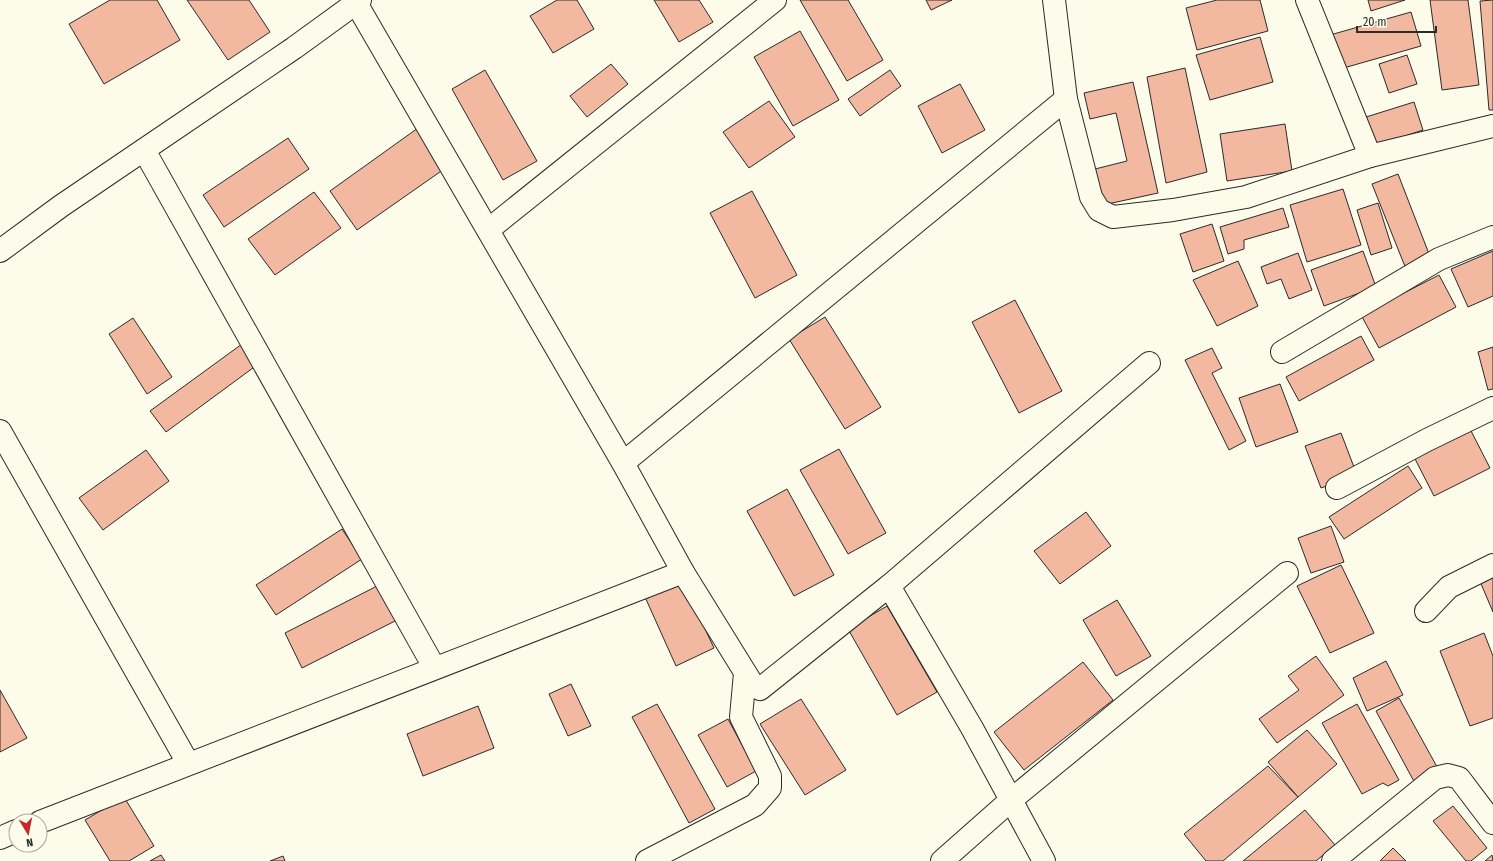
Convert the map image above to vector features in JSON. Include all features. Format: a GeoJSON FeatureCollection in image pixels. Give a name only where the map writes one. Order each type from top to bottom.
{"type":"FeatureCollection","features":[{"type":"Feature","properties":{"kind":"street"},"geometry":{"type":"LineString","coordinates":[[488,230],[775,0]]}},
{"type":"Feature","properties":{"kind":"street"},"geometry":{"type":"LineString","coordinates":[[1054,0],[1066,99],[1091,197],[1099,210],[1113,217],[1173,210],[1246,197],[1370,156],[1493,126]]}},
{"type":"Feature","properties":{"kind":"street"},"geometry":{"type":"LineString","coordinates":[[1307,0],[1370,156]]}},
{"type":"Feature","properties":{"kind":"street"},"geometry":{"type":"LineString","coordinates":[[0,251],[61,206],[358,2],[623,463],[683,572],[745,673],[753,685],[760,689],[889,586],[1149,363]]}},
{"type":"Feature","properties":{"kind":"street"},"geometry":{"type":"LineString","coordinates":[[623,463],[1066,99]]}},
{"type":"Feature","properties":{"kind":"street"},"geometry":{"type":"LineString","coordinates":[[144,150],[434,667]]}},
{"type":"Feature","properties":{"kind":"street"},"geometry":{"type":"LineString","coordinates":[[1282,352],[1440,259],[1493,236]]}},
{"type":"Feature","properties":{"kind":"street"},"geometry":{"type":"LineString","coordinates":[[1337,488],[1427,440],[1493,408]]}},
{"type":"Feature","properties":{"kind":"street"},"geometry":{"type":"LineString","coordinates":[[0,431],[188,763]]}},
{"type":"Feature","properties":{"kind":"street"},"geometry":{"type":"LineString","coordinates":[[1426,611],[1449,587],[1493,565]]}},
{"type":"Feature","properties":{"kind":"street"},"geometry":{"type":"LineString","coordinates":[[48,819],[434,667],[683,572]]}},
{"type":"Feature","properties":{"kind":"street"},"geometry":{"type":"LineString","coordinates":[[942,861],[1011,800],[1288,572]]}},
{"type":"Feature","properties":{"kind":"street"},"geometry":{"type":"LineString","coordinates":[[889,586],[972,728],[1044,861]]}},
{"type":"Feature","properties":{"kind":"street"},"geometry":{"type":"LineString","coordinates":[[647,861],[755,805],[770,788],[770,776],[741,717],[745,673]]}},
{"type":"Feature","properties":{"kind":"street"},"geometry":{"type":"LineString","coordinates":[[1333,861],[1435,778],[1448,775],[1459,778],[1493,823]]}},
{"type":"Feature","properties":{"kind":"building"},"geometry":{"type":"Polygon","coordinates":[[[110,0],[157,0],[180,40],[104,84],[69,24],[110,0]]]}},
{"type":"Feature","properties":{"kind":"building"},"geometry":{"type":"Polygon","coordinates":[[[187,0],[249,0],[270,32],[228,60],[187,0]]]}},
{"type":"Feature","properties":{"kind":"building"},"geometry":{"type":"Polygon","coordinates":[[[557,0],[577,0],[594,29],[553,53],[530,16],[557,0]]]}},
{"type":"Feature","properties":{"kind":"building"},"geometry":{"type":"Polygon","coordinates":[[[654,0],[699,0],[713,22],[679,42],[654,0]]]}},
{"type":"Feature","properties":{"kind":"building"},"geometry":{"type":"Polygon","coordinates":[[[800,0],[848,0],[883,60],[847,81],[800,0]]]}},
{"type":"Feature","properties":{"kind":"building"},"geometry":{"type":"Polygon","coordinates":[[[926,0],[952,0],[931,10],[926,0]]]}},
{"type":"Feature","properties":{"kind":"building"},"geometry":{"type":"Polygon","coordinates":[[[1217,0],[1260,0],[1268,31],[1197,50],[1186,8],[1217,0]]]}},
{"type":"Feature","properties":{"kind":"building"},"geometry":{"type":"Polygon","coordinates":[[[1368,0],[1405,0],[1371,11],[1368,0]]]}},
{"type":"Feature","properties":{"kind":"building"},"geometry":{"type":"Polygon","coordinates":[[[1430,0],[1468,0],[1479,85],[1442,90],[1430,0]]]}},
{"type":"Feature","properties":{"kind":"building"},"geometry":{"type":"Polygon","coordinates":[[[1493,0],[1493,110],[1489,110],[1480,1],[1493,0]]]}},
{"type":"Feature","properties":{"kind":"building"},"geometry":{"type":"Polygon","coordinates":[[[1411,12],[1421,46],[1340,69],[1330,35],[1411,12]]]}},
{"type":"Feature","properties":{"kind":"building"},"geometry":{"type":"Polygon","coordinates":[[[800,31],[839,100],[793,126],[754,57],[800,31]]]}},
{"type":"Feature","properties":{"kind":"building"},"geometry":{"type":"Polygon","coordinates":[[[1260,37],[1273,82],[1210,100],[1196,55],[1260,37]]]}},
{"type":"Feature","properties":{"kind":"building"},"geometry":{"type":"Polygon","coordinates":[[[1407,55],[1417,84],[1389,93],[1379,64],[1407,55]]]}},
{"type":"Feature","properties":{"kind":"building"},"geometry":{"type":"Polygon","coordinates":[[[611,64],[628,84],[587,117],[570,96],[611,64]]]}},
{"type":"Feature","properties":{"kind":"building"},"geometry":{"type":"Polygon","coordinates":[[[1185,68],[1207,172],[1166,183],[1147,77],[1185,68]]]}},
{"type":"Feature","properties":{"kind":"building"},"geometry":{"type":"Polygon","coordinates":[[[485,70],[537,161],[503,180],[452,89],[485,70]]]}},
{"type":"Feature","properties":{"kind":"building"},"geometry":{"type":"Polygon","coordinates":[[[890,70],[901,86],[860,116],[848,99],[890,70]]]}},
{"type":"Feature","properties":{"kind":"building"},"geometry":{"type":"Polygon","coordinates":[[[1133,82],[1158,193],[1103,205],[1095,169],[1127,161],[1116,113],[1090,119],[1084,93],[1133,82]]]}},
{"type":"Feature","properties":{"kind":"building"},"geometry":{"type":"Polygon","coordinates":[[[960,84],[985,130],[942,153],[918,106],[960,84]]]}},
{"type":"Feature","properties":{"kind":"building"},"geometry":{"type":"Polygon","coordinates":[[[769,101],[795,137],[749,168],[723,132],[769,101]]]}},
{"type":"Feature","properties":{"kind":"building"},"geometry":{"type":"Polygon","coordinates":[[[1414,102],[1423,130],[1372,147],[1363,118],[1414,102]]]}},
{"type":"Feature","properties":{"kind":"building"},"geometry":{"type":"Polygon","coordinates":[[[1285,124],[1292,171],[1227,181],[1220,134],[1285,124]]]}},
{"type":"Feature","properties":{"kind":"building"},"geometry":{"type":"Polygon","coordinates":[[[418,128],[447,167],[357,230],[330,191],[418,128]]]}},
{"type":"Feature","properties":{"kind":"building"},"geometry":{"type":"Polygon","coordinates":[[[288,138],[309,169],[224,227],[203,195],[288,138]]]}},
{"type":"Feature","properties":{"kind":"building"},"geometry":{"type":"Polygon","coordinates":[[[1398,174],[1431,259],[1406,269],[1372,184],[1398,174]]]}},
{"type":"Feature","properties":{"kind":"building"},"geometry":{"type":"Polygon","coordinates":[[[1343,189],[1361,245],[1307,262],[1290,205],[1343,189]]]}},
{"type":"Feature","properties":{"kind":"building"},"geometry":{"type":"Polygon","coordinates":[[[752,191],[797,275],[755,298],[710,213],[752,191]]]}},
{"type":"Feature","properties":{"kind":"building"},"geometry":{"type":"Polygon","coordinates":[[[314,192],[341,228],[275,275],[248,239],[314,192]]]}},
{"type":"Feature","properties":{"kind":"building"},"geometry":{"type":"Polygon","coordinates":[[[1378,203],[1392,248],[1371,255],[1357,210],[1378,203]]]}},
{"type":"Feature","properties":{"kind":"building"},"geometry":{"type":"Polygon","coordinates":[[[1283,208],[1289,227],[1244,240],[1244,249],[1228,254],[1220,227],[1283,208]]]}},
{"type":"Feature","properties":{"kind":"building"},"geometry":{"type":"Polygon","coordinates":[[[1212,224],[1224,261],[1193,272],[1180,234],[1212,224]]]}},
{"type":"Feature","properties":{"kind":"building"},"geometry":{"type":"Polygon","coordinates":[[[1363,251],[1376,287],[1324,306],[1311,270],[1363,251]]]}},
{"type":"Feature","properties":{"kind":"building"},"geometry":{"type":"Polygon","coordinates":[[[1493,251],[1493,296],[1468,307],[1451,269],[1493,251]]]}},
{"type":"Feature","properties":{"kind":"building"},"geometry":{"type":"Polygon","coordinates":[[[1298,253],[1312,290],[1289,299],[1281,279],[1267,284],[1261,267],[1298,253]]]}},
{"type":"Feature","properties":{"kind":"building"},"geometry":{"type":"Polygon","coordinates":[[[1238,261],[1258,306],[1217,326],[1193,280],[1238,261]]]}},
{"type":"Feature","properties":{"kind":"building"},"geometry":{"type":"Polygon","coordinates":[[[1439,275],[1456,307],[1379,348],[1361,315],[1439,275]]]}},
{"type":"Feature","properties":{"kind":"building"},"geometry":{"type":"Polygon","coordinates":[[[1015,300],[1062,391],[1019,413],[972,322],[1015,300]]]}},
{"type":"Feature","properties":{"kind":"building"},"geometry":{"type":"Polygon","coordinates":[[[825,317],[881,407],[845,429],[789,339],[825,317]]]}},
{"type":"Feature","properties":{"kind":"building"},"geometry":{"type":"Polygon","coordinates":[[[133,318],[172,377],[147,394],[109,334],[133,318]]]}},
{"type":"Feature","properties":{"kind":"building"},"geometry":{"type":"Polygon","coordinates":[[[1361,336],[1374,360],[1299,401],[1286,377],[1361,336]]]}},
{"type":"Feature","properties":{"kind":"building"},"geometry":{"type":"Polygon","coordinates":[[[242,344],[257,365],[166,432],[150,411],[242,344]]]}},
{"type":"Feature","properties":{"kind":"building"},"geometry":{"type":"Polygon","coordinates":[[[1493,347],[1493,389],[1488,390],[1478,352],[1493,347]]]}},
{"type":"Feature","properties":{"kind":"building"},"geometry":{"type":"Polygon","coordinates":[[[1212,348],[1222,368],[1212,373],[1246,441],[1229,450],[1185,360],[1212,348]]]}},
{"type":"Feature","properties":{"kind":"building"},"geometry":{"type":"Polygon","coordinates":[[[1280,384],[1298,432],[1256,447],[1239,398],[1280,384]]]}},
{"type":"Feature","properties":{"kind":"building"},"geometry":{"type":"Polygon","coordinates":[[[1469,427],[1490,468],[1434,496],[1413,455],[1469,427]]]}},
{"type":"Feature","properties":{"kind":"building"},"geometry":{"type":"Polygon","coordinates":[[[1341,433],[1357,475],[1321,488],[1305,446],[1341,433]]]}},
{"type":"Feature","properties":{"kind":"building"},"geometry":{"type":"Polygon","coordinates":[[[839,449],[886,533],[848,554],[800,470],[839,449]]]}},
{"type":"Feature","properties":{"kind":"building"},"geometry":{"type":"Polygon","coordinates":[[[146,450],[169,481],[103,530],[79,498],[146,450]]]}},
{"type":"Feature","properties":{"kind":"building"},"geometry":{"type":"Polygon","coordinates":[[[1408,466],[1422,488],[1344,539],[1329,517],[1408,466]]]}},
{"type":"Feature","properties":{"kind":"building"},"geometry":{"type":"Polygon","coordinates":[[[787,489],[834,575],[794,596],[747,511],[787,489]]]}},
{"type":"Feature","properties":{"kind":"building"},"geometry":{"type":"Polygon","coordinates":[[[1086,512],[1111,546],[1060,584],[1034,551],[1086,512]]]}},
{"type":"Feature","properties":{"kind":"building"},"geometry":{"type":"Polygon","coordinates":[[[1331,526],[1344,562],[1311,573],[1298,538],[1331,526]]]}},
{"type":"Feature","properties":{"kind":"building"},"geometry":{"type":"Polygon","coordinates":[[[342,529],[362,559],[276,615],[256,585],[342,529]]]}},
{"type":"Feature","properties":{"kind":"building"},"geometry":{"type":"Polygon","coordinates":[[[1341,565],[1374,633],[1330,653],[1297,586],[1341,565]]]}},
{"type":"Feature","properties":{"kind":"building"},"geometry":{"type":"Polygon","coordinates":[[[1493,573],[1493,612],[1479,579],[1493,573]]]}},
{"type":"Feature","properties":{"kind":"building"},"geometry":{"type":"Polygon","coordinates":[[[682,580],[714,648],[676,666],[645,597],[682,580]]]}},
{"type":"Feature","properties":{"kind":"building"},"geometry":{"type":"Polygon","coordinates":[[[379,585],[397,620],[302,668],[285,633],[379,585]]]}},
{"type":"Feature","properties":{"kind":"building"},"geometry":{"type":"Polygon","coordinates":[[[1117,600],[1151,656],[1116,676],[1083,620],[1117,600]]]}},
{"type":"Feature","properties":{"kind":"building"},"geometry":{"type":"Polygon","coordinates":[[[887,606],[937,692],[897,715],[848,629],[887,606]]]}},
{"type":"Feature","properties":{"kind":"building"},"geometry":{"type":"Polygon","coordinates":[[[1484,633],[1493,656],[1493,718],[1470,726],[1440,651],[1484,633]]]}},
{"type":"Feature","properties":{"kind":"building"},"geometry":{"type":"Polygon","coordinates":[[[1316,656],[1344,695],[1277,743],[1259,719],[1299,690],[1288,676],[1316,656]]]}},
{"type":"Feature","properties":{"kind":"building"},"geometry":{"type":"Polygon","coordinates":[[[1386,661],[1403,695],[1367,711],[1353,678],[1386,661]]]}},
{"type":"Feature","properties":{"kind":"building"},"geometry":{"type":"Polygon","coordinates":[[[1083,662],[1113,700],[1024,770],[994,732],[1083,662]]]}},
{"type":"Feature","properties":{"kind":"building"},"geometry":{"type":"Polygon","coordinates":[[[571,684],[591,726],[568,736],[549,694],[571,684]]]}},
{"type":"Feature","properties":{"kind":"building"},"geometry":{"type":"Polygon","coordinates":[[[0,690],[27,738],[0,752],[0,690]]]}},
{"type":"Feature","properties":{"kind":"building"},"geometry":{"type":"Polygon","coordinates":[[[1399,698],[1441,774],[1417,787],[1376,711],[1399,698]]]}},
{"type":"Feature","properties":{"kind":"building"},"geometry":{"type":"Polygon","coordinates":[[[801,699],[846,770],[805,795],[760,724],[801,699]]]}},
{"type":"Feature","properties":{"kind":"building"},"geometry":{"type":"Polygon","coordinates":[[[657,704],[715,809],[689,823],[632,717],[657,704]]]}},
{"type":"Feature","properties":{"kind":"building"},"geometry":{"type":"Polygon","coordinates":[[[1357,704],[1399,780],[1388,786],[1383,783],[1362,794],[1322,723],[1357,704]]]}},
{"type":"Feature","properties":{"kind":"building"},"geometry":{"type":"Polygon","coordinates":[[[478,706],[494,748],[423,776],[407,734],[478,706]]]}},
{"type":"Feature","properties":{"kind":"building"},"geometry":{"type":"Polygon","coordinates":[[[728,719],[756,771],[727,787],[698,735],[728,719]]]}},
{"type":"Feature","properties":{"kind":"building"},"geometry":{"type":"Polygon","coordinates":[[[1307,730],[1337,764],[1298,797],[1268,762],[1307,730]]]}},
{"type":"Feature","properties":{"kind":"building"},"geometry":{"type":"Polygon","coordinates":[[[1268,766],[1298,797],[1223,861],[1206,861],[1184,834],[1268,766]]]}},
{"type":"Feature","properties":{"kind":"building"},"geometry":{"type":"Polygon","coordinates":[[[124,797],[154,846],[129,861],[110,861],[85,820],[124,797]]]}},
{"type":"Feature","properties":{"kind":"building"},"geometry":{"type":"Polygon","coordinates":[[[1453,806],[1487,848],[1471,861],[1466,861],[1433,821],[1453,806]]]}},
{"type":"Feature","properties":{"kind":"building"},"geometry":{"type":"Polygon","coordinates":[[[1305,810],[1335,845],[1316,861],[1243,861],[1305,810]]]}},
{"type":"Feature","properties":{"kind":"building"},"geometry":{"type":"Polygon","coordinates":[[[1393,848],[1406,861],[1380,861],[1393,848]]]}},
{"type":"Feature","properties":{"kind":"building"},"geometry":{"type":"Polygon","coordinates":[[[161,855],[165,861],[150,861],[161,855]]]}},
{"type":"Feature","properties":{"kind":"building"},"geometry":{"type":"Polygon","coordinates":[[[1492,855],[1493,861],[1485,861],[1492,855]]]}},
{"type":"Feature","properties":{"kind":"building"},"geometry":{"type":"Polygon","coordinates":[[[283,856],[285,861],[270,861],[283,856]]]}}]}
